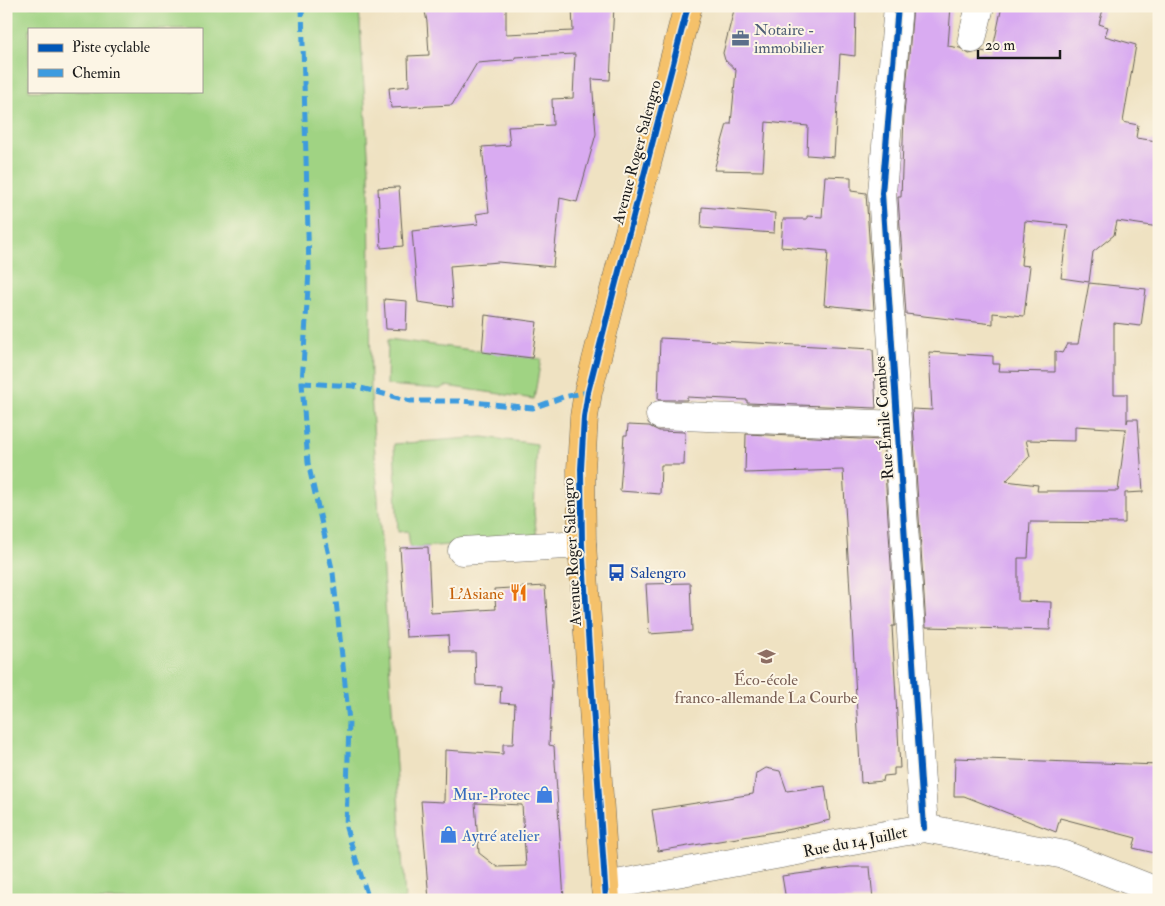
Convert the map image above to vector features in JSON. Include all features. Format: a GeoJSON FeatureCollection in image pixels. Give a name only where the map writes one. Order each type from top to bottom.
{"type":"FeatureCollection","features":[{"type":"Feature","properties":{"kind":"main road","name":"Avenue Roger Salengro"},"geometry":{"type":"LineString","coordinates":[[606,893],[582,544],[580,469],[588,392],[688,6]]}},
{"type":"Feature","properties":{"kind":"street","name":"Rue Émile Combes"},"geometry":{"type":"LineString","coordinates":[[898,6],[882,193],[924,828]]}},
{"type":"Feature","properties":{"kind":"street"},"geometry":{"type":"LineString","coordinates":[[972,39],[980,6]]}},
{"type":"Feature","properties":{"kind":"street"},"geometry":{"type":"LineString","coordinates":[[660,415],[898,425]]}},
{"type":"Feature","properties":{"kind":"street"},"geometry":{"type":"LineString","coordinates":[[462,551],[582,544]]}},
{"type":"Feature","properties":{"kind":"street","name":"Rue du 14 Juillet"},"geometry":{"type":"LineString","coordinates":[[606,893],[924,828],[1065,854],[1159,892]]}},
{"type":"Feature","properties":{"kind":"green space"},"geometry":{"type":"Polygon","coordinates":[[[6,6],[359,6],[369,169],[371,395],[405,900],[6,900],[6,6]]]}},
{"type":"Feature","properties":{"kind":"green space"},"geometry":{"type":"Polygon","coordinates":[[[388,339],[541,359],[534,399],[446,386],[440,389],[387,385],[388,339]]]}},
{"type":"Feature","properties":{"kind":"green space"},"geometry":{"type":"Polygon","coordinates":[[[483,437],[537,444],[534,512],[537,538],[410,548],[408,531],[398,532],[394,444],[483,437]]]}},
{"type":"Feature","properties":{"kind":"building"},"geometry":{"type":"Polygon","coordinates":[[[424,6],[506,6],[506,34],[573,31],[572,6],[614,6],[610,80],[592,79],[596,134],[577,202],[560,198],[553,267],[498,262],[450,266],[453,307],[418,302],[412,231],[478,224],[476,214],[489,212],[482,147],[510,145],[508,127],[553,125],[552,99],[573,98],[575,54],[515,57],[515,60],[477,63],[452,105],[391,108],[389,88],[409,86],[408,56],[429,55],[424,6]]]}},
{"type":"Feature","properties":{"kind":"building"},"geometry":{"type":"Polygon","coordinates":[[[735,6],[856,6],[855,56],[840,54],[834,157],[807,155],[808,126],[766,122],[763,171],[714,170],[727,124],[731,124],[736,70],[725,60],[723,53],[735,6]]]}},
{"type":"Feature","properties":{"kind":"building"},"geometry":{"type":"Polygon","coordinates":[[[913,6],[951,6],[948,46],[960,48],[969,54],[981,51],[992,53],[1002,6],[1104,6],[1099,24],[1108,27],[1105,36],[1136,45],[1123,122],[1138,125],[1136,138],[1157,141],[1159,144],[1159,227],[1117,221],[1114,235],[1093,252],[1089,282],[1061,278],[1068,225],[1025,221],[1021,265],[1030,266],[1024,316],[993,313],[993,324],[906,314],[898,197],[901,197],[904,115],[913,6]]]}},
{"type":"Feature","properties":{"kind":"building"},"geometry":{"type":"Polygon","coordinates":[[[825,176],[851,177],[851,191],[866,193],[874,310],[824,305],[828,251],[781,247],[783,219],[807,219],[807,216],[822,217],[825,176]]]}},
{"type":"Feature","properties":{"kind":"building"},"geometry":{"type":"Polygon","coordinates":[[[399,187],[403,246],[381,248],[378,188],[399,187]]]}},
{"type":"Feature","properties":{"kind":"building"},"geometry":{"type":"Polygon","coordinates":[[[702,207],[775,213],[774,233],[701,228],[702,207]]]}},
{"type":"Feature","properties":{"kind":"building"},"geometry":{"type":"Polygon","coordinates":[[[1089,283],[1146,289],[1141,326],[1114,323],[1114,394],[1127,394],[1127,423],[1128,419],[1138,419],[1143,492],[1125,493],[1125,523],[1030,522],[1028,558],[1018,558],[1018,601],[1051,602],[1050,630],[926,627],[912,409],[932,410],[929,352],[993,356],[993,364],[1000,364],[999,371],[1055,372],[1055,351],[1062,353],[1067,344],[1078,344],[1089,283]],[[1075,426],[1075,441],[1026,440],[1030,456],[1006,481],[1038,485],[1037,491],[1118,491],[1126,429],[1075,426]]]}},
{"type":"Feature","properties":{"kind":"building"},"geometry":{"type":"Polygon","coordinates":[[[384,299],[407,301],[406,330],[386,329],[384,299]]]}},
{"type":"Feature","properties":{"kind":"building"},"geometry":{"type":"Polygon","coordinates":[[[485,315],[537,322],[532,358],[482,352],[485,315]]]}},
{"type":"Feature","properties":{"kind":"building"},"geometry":{"type":"Polygon","coordinates":[[[660,338],[873,349],[876,408],[747,403],[747,400],[687,397],[687,400],[658,400],[660,338]]]}},
{"type":"Feature","properties":{"kind":"building"},"geometry":{"type":"Polygon","coordinates":[[[628,425],[649,426],[659,431],[685,432],[684,465],[661,465],[660,494],[620,491],[624,435],[627,435],[628,425]]]}},
{"type":"Feature","properties":{"kind":"building"},"geometry":{"type":"Polygon","coordinates":[[[746,434],[883,440],[895,626],[892,626],[900,768],[894,768],[894,775],[884,776],[883,781],[861,783],[843,470],[745,473],[746,434]]]}},
{"type":"Feature","properties":{"kind":"building"},"geometry":{"type":"Polygon","coordinates":[[[428,547],[431,613],[496,609],[494,589],[545,586],[552,683],[549,745],[554,746],[564,900],[429,900],[421,801],[444,802],[445,750],[503,754],[503,744],[513,744],[515,704],[500,703],[501,686],[476,685],[475,652],[449,652],[448,635],[406,637],[400,548],[428,547]],[[475,803],[479,853],[497,867],[526,866],[522,805],[475,803]]]}},
{"type":"Feature","properties":{"kind":"building"},"geometry":{"type":"Polygon","coordinates":[[[690,583],[692,631],[649,634],[646,584],[690,583]]]}},
{"type":"Feature","properties":{"kind":"building"},"geometry":{"type":"Polygon","coordinates":[[[955,758],[1159,765],[1159,854],[1133,848],[1136,838],[1060,818],[1056,832],[964,796],[954,796],[955,758]]]}},
{"type":"Feature","properties":{"kind":"building"},"geometry":{"type":"Polygon","coordinates":[[[766,768],[780,771],[787,791],[825,786],[830,820],[792,829],[658,851],[652,810],[753,794],[756,774],[766,768]]]}},
{"type":"Feature","properties":{"kind":"building"},"geometry":{"type":"Polygon","coordinates":[[[850,867],[870,867],[873,900],[786,900],[782,876],[850,867]]]}},
{"type":"Feature","properties":{"kind":"marked path"},"geometry":{"type":"LineString","coordinates":[[302,6],[309,271],[302,383],[308,463],[333,573],[349,721],[346,828],[369,900]]}},
{"type":"Feature","properties":{"kind":"marked path"},"geometry":{"type":"LineString","coordinates":[[302,383],[354,386],[410,401],[461,401],[533,408],[563,397],[588,392]]}},
{"type":"Feature","properties":{"kind":"cycle path"},"geometry":{"type":"LineString","coordinates":[[606,900],[582,544],[581,469],[584,417],[588,392],[688,6]]}},
{"type":"Feature","properties":{"kind":"cycle path"},"geometry":{"type":"LineString","coordinates":[[898,6],[882,193],[924,828]]}},
{"type":"Feature","properties":{"kind":"place","name":"Notaire - immobilier"},"geometry":{"type":"Point","coordinates":[740,38]}},
{"type":"Feature","properties":{"kind":"place","name":"Salengro"},"geometry":{"type":"Point","coordinates":[616,572]}},
{"type":"Feature","properties":{"kind":"place","name":"L'Asiane"},"geometry":{"type":"Point","coordinates":[518,593]}},
{"type":"Feature","properties":{"kind":"place","name":"Éco-école franco-allemande La Courbe"},"geometry":{"type":"Point","coordinates":[766,657]}},
{"type":"Feature","properties":{"kind":"place","name":"Mur-Protec"},"geometry":{"type":"Point","coordinates":[544,794]}},
{"type":"Feature","properties":{"kind":"place","name":"Aytré atelier"},"geometry":{"type":"Point","coordinates":[448,835]}}]}
